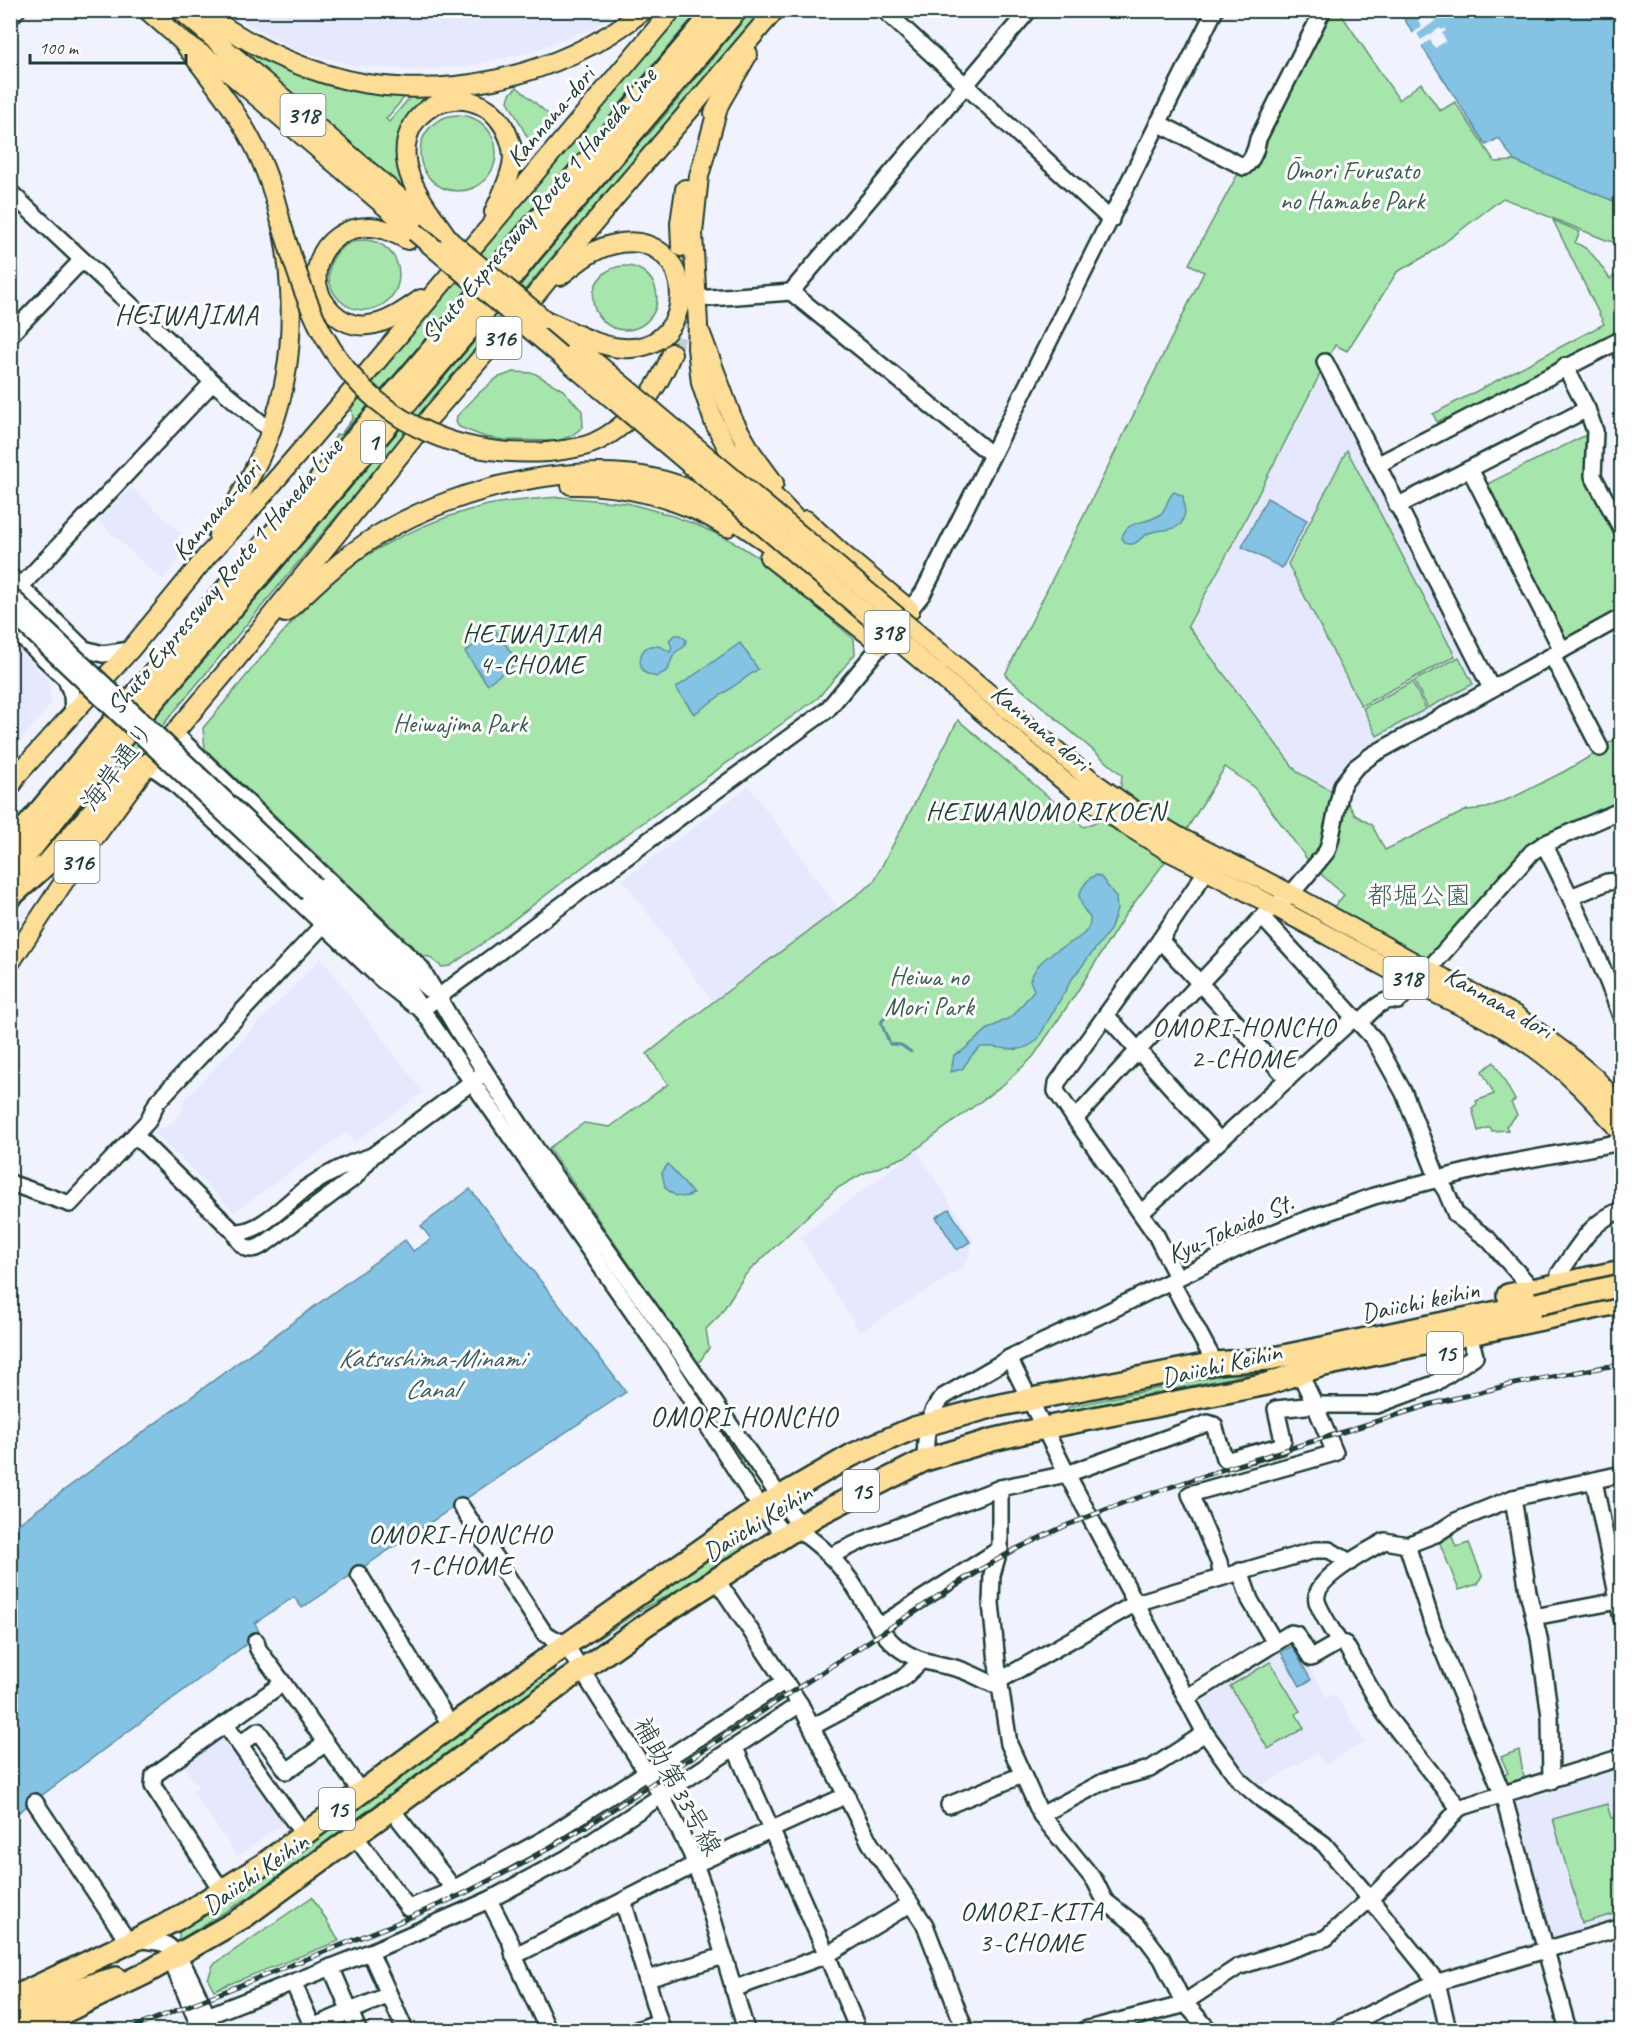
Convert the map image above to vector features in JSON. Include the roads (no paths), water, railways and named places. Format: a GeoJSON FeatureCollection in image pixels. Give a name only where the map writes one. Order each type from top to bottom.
{"type":"FeatureCollection","features":[{"type":"Feature","properties":{"kind":"highway","name":"Shuto Expressway Route 1 Haneda Line"},"geometry":{"type":"LineString","coordinates":[[10,847],[468,308],[510,254],[716,10]]}},
{"type":"Feature","properties":{"kind":"highway","name":"Shuto Expressway Route 1 Haneda Line"},"geometry":{"type":"LineString","coordinates":[[10,875],[76,792],[471,327],[532,251],[736,10]]}},
{"type":"Feature","properties":{"kind":"highway"},"geometry":{"type":"LineString","coordinates":[[270,522],[349,446]]}},
{"type":"Feature","properties":{"kind":"highway"},"geometry":{"type":"LineString","coordinates":[[10,896],[51,860],[115,786],[148,764]]}},
{"type":"Feature","properties":{"kind":"highway"},"geometry":{"type":"LineString","coordinates":[[10,896],[76,792]]}},
{"type":"Feature","properties":{"kind":"highway","name":"15"},"geometry":{"type":"LineString","coordinates":[[1537,1304],[1576,1284],[1622,1271]]}},
{"type":"Feature","properties":{"kind":"highway","name":"15"},"geometry":{"type":"LineString","coordinates":[[1576,1284],[1622,1286]]}},
{"type":"Feature","properties":{"kind":"highway","name":"Daiichi keihin"},"geometry":{"type":"LineString","coordinates":[[1221,1362],[1269,1359],[1622,1286]]}},
{"type":"Feature","properties":{"kind":"highway","name":"Daiichi Keihin"},"geometry":{"type":"LineString","coordinates":[[27,2031],[146,1973],[171,1954],[244,1917],[582,1670],[716,1579],[792,1529],[845,1498],[925,1460],[965,1447],[1044,1428],[1267,1384],[1320,1366],[1537,1304],[1622,1302]]}},
{"type":"Feature","properties":{"kind":"highway","name":"15"},"geometry":{"type":"LineString","coordinates":[[1267,1384],[1304,1382],[1622,1316]]}},
{"type":"Feature","properties":{"kind":"highway","name":"Daiichi Keihin"},"geometry":{"type":"LineString","coordinates":[[10,1998],[133,1941],[222,1891],[565,1644],[770,1502],[852,1455],[927,1424],[1030,1399],[1221,1362]]}},
{"type":"Feature","properties":{"kind":"highway"},"geometry":{"type":"LineString","coordinates":[[10,2019],[97,1982],[146,1973]]}},
{"type":"Feature","properties":{"kind":"main road","name":"318"},"geometry":{"type":"LineString","coordinates":[[147,10],[182,40],[226,71],[420,226],[450,241],[545,320],[569,343]]}},
{"type":"Feature","properties":{"kind":"main road","name":"318"},"geometry":{"type":"LineString","coordinates":[[180,10],[420,226],[474,283],[569,343]]}},
{"type":"Feature","properties":{"kind":"main road"},"geometry":{"type":"LineString","coordinates":[[200,10],[243,39],[298,65],[358,82],[417,87],[481,83],[533,70],[585,49],[631,21],[644,10]]}},
{"type":"Feature","properties":{"kind":"main road","name":"Kannana-dori"},"geometry":{"type":"LineString","coordinates":[[11,782],[130,650],[207,556],[266,492],[672,10]]}},
{"type":"Feature","properties":{"kind":"main road"},"geometry":{"type":"LineString","coordinates":[[681,247],[682,204],[691,164],[699,142],[774,12]]}},
{"type":"Feature","properties":{"kind":"main road","name":"316"},"geometry":{"type":"LineString","coordinates":[[231,666],[431,416],[774,12]]}},
{"type":"Feature","properties":{"kind":"main road"},"geometry":{"type":"LineString","coordinates":[[182,40],[237,117],[260,159],[305,294],[322,333],[344,366],[368,393],[398,416],[445,440],[482,450],[518,453],[548,452],[582,447],[605,436],[636,411],[656,387],[672,353]]}},
{"type":"Feature","properties":{"kind":"main road"},"geometry":{"type":"LineString","coordinates":[[445,280],[407,309],[380,323],[367,326],[355,325],[332,312],[319,293],[317,269],[324,249],[331,241],[350,230],[372,227],[396,234],[420,226],[417,190],[407,168],[405,145],[408,133],[420,114],[439,103],[461,99],[483,105],[493,112],[506,130],[513,154],[512,163],[506,185],[483,235]]}},
{"type":"Feature","properties":{"kind":"main road"},"geometry":{"type":"LineString","coordinates":[[719,104],[706,145],[695,204],[693,233],[698,324],[697,348],[701,383],[720,436],[736,458],[841,581]]}},
{"type":"Feature","properties":{"kind":"main road"},"geometry":{"type":"LineString","coordinates":[[207,556],[254,471],[272,429],[285,376],[290,287],[281,223]]}},
{"type":"Feature","properties":{"kind":"main road"},"geometry":{"type":"LineString","coordinates":[[537,293],[589,254],[611,245],[622,243],[645,245],[656,249],[672,265],[681,285],[681,298],[675,319],[663,334],[646,345],[625,348],[602,344],[569,343]]}},
{"type":"Feature","properties":{"kind":"main road"},"geometry":{"type":"LineString","coordinates":[[698,324],[733,420],[765,471],[819,533],[910,610]]}},
{"type":"Feature","properties":{"kind":"main road","name":"Kannana dori"},"geometry":{"type":"LineString","coordinates":[[569,343],[620,395],[841,581],[1095,783],[1139,813],[1207,870],[1269,912],[1515,1015],[1595,1078],[1622,1109]]}},
{"type":"Feature","properties":{"kind":"main road"},"geometry":{"type":"LineString","coordinates":[[231,666],[307,593],[363,545],[398,524],[457,499],[533,479],[576,473],[647,477],[698,494],[841,581]]}},
{"type":"Feature","properties":{"kind":"main road"},"geometry":{"type":"LineString","coordinates":[[505,486],[582,484],[609,487],[665,498],[693,509],[718,521],[744,538],[882,645]]}},
{"type":"Feature","properties":{"kind":"main road","name":"海岸通り"},"geometry":{"type":"LineString","coordinates":[[10,963],[79,859],[148,764],[231,666]]}},
{"type":"Feature","properties":{"kind":"main road","name":"Kannana dori"},"geometry":{"type":"LineString","coordinates":[[1174,844],[1290,894],[1505,1029],[1561,1070],[1594,1102],[1622,1134]]}},
{"type":"Feature","properties":{"kind":"street"},"geometry":{"type":"LineString","coordinates":[[10,18],[17,10]]}},
{"type":"Feature","properties":{"kind":"street"},"geometry":{"type":"LineString","coordinates":[[884,10],[1110,220]]}},
{"type":"Feature","properties":{"kind":"street"},"geometry":{"type":"LineString","coordinates":[[790,292],[1029,10]]}},
{"type":"Feature","properties":{"kind":"street"},"geometry":{"type":"LineString","coordinates":[[422,1010],[827,710],[910,610],[923,593],[1215,10]]}},
{"type":"Feature","properties":{"kind":"street"},"geometry":{"type":"LineString","coordinates":[[1158,123],[1244,167],[1256,151],[1258,139],[1323,10]]}},
{"type":"Feature","properties":{"kind":"street"},"geometry":{"type":"LineString","coordinates":[[10,192],[213,382],[261,423],[272,429]]}},
{"type":"Feature","properties":{"kind":"street"},"geometry":{"type":"LineString","coordinates":[[10,335],[82,260]]}},
{"type":"Feature","properties":{"kind":"street"},"geometry":{"type":"LineString","coordinates":[[696,299],[790,292],[992,455]]}},
{"type":"Feature","properties":{"kind":"street"},"geometry":{"type":"LineString","coordinates":[[1377,465],[1565,366],[1622,339]]}},
{"type":"Feature","properties":{"kind":"street"},"geometry":{"type":"LineString","coordinates":[[1325,362],[1491,688]]}},
{"type":"Feature","properties":{"kind":"street"},"geometry":{"type":"LineString","coordinates":[[1565,366],[1587,409],[1595,431],[1593,476],[1622,531]]}},
{"type":"Feature","properties":{"kind":"street"},"geometry":{"type":"LineString","coordinates":[[14,586],[213,382]]}},
{"type":"Feature","properties":{"kind":"street"},"geometry":{"type":"LineString","coordinates":[[1397,506],[1587,409]]}},
{"type":"Feature","properties":{"kind":"street"},"geometry":{"type":"LineString","coordinates":[[1470,469],[1600,747]]}},
{"type":"Feature","properties":{"kind":"street"},"geometry":{"type":"LineString","coordinates":[[14,586],[84,649],[104,654],[130,650]]}},
{"type":"Feature","properties":{"kind":"street"},"geometry":{"type":"LineString","coordinates":[[14,586],[404,984],[499,1117],[666,1360],[727,1457],[792,1529],[813,1539],[830,1556],[855,1588],[878,1627],[895,1645],[921,1661],[957,1668],[993,1684],[1136,1603],[1321,1549],[1329,1550],[1350,1562]]}},
{"type":"Feature","properties":{"kind":"street"},"geometry":{"type":"LineString","coordinates":[[10,612],[312,889],[438,998]]}},
{"type":"Feature","properties":{"kind":"street"},"geometry":{"type":"LineString","coordinates":[[1075,1119],[1200,983],[1269,912],[1290,894],[1327,851],[1342,785],[1348,775],[1372,755],[1622,618]]}},
{"type":"Feature","properties":{"kind":"street"},"geometry":{"type":"LineString","coordinates":[[10,626],[66,679],[72,695],[73,713]]}},
{"type":"Feature","properties":{"kind":"street"},"geometry":{"type":"LineString","coordinates":[[174,733],[421,968],[485,1072],[544,1161],[677,1348],[770,1502]]}},
{"type":"Feature","properties":{"kind":"street"},"geometry":{"type":"LineString","coordinates":[[148,764],[172,781],[396,992],[422,1010]]}},
{"type":"Feature","properties":{"kind":"street"},"geometry":{"type":"LineString","coordinates":[[1141,1213],[1219,1140],[1358,1020],[1382,1002],[1392,999],[1398,1001],[1532,852],[1544,844],[1622,810]]}},
{"type":"Feature","properties":{"kind":"street"},"geometry":{"type":"LineString","coordinates":[[1544,844],[1571,897],[1609,982],[1622,1019]]}},
{"type":"Feature","properties":{"kind":"street"},"geometry":{"type":"LineString","coordinates":[[1207,870],[1160,940],[1057,1083],[1056,1091],[1156,1236],[1174,1279],[1221,1362]]}},
{"type":"Feature","properties":{"kind":"street"},"geometry":{"type":"LineString","coordinates":[[1571,897],[1607,882],[1622,881]]}},
{"type":"Feature","properties":{"kind":"street"},"geometry":{"type":"LineString","coordinates":[[1269,912],[1374,1039],[1404,1093],[1438,1179],[1456,1215],[1488,1239],[1537,1304]]}},
{"type":"Feature","properties":{"kind":"street"},"geometry":{"type":"LineString","coordinates":[[10,1183],[70,1204],[148,1121],[161,1112],[327,927]]}},
{"type":"Feature","properties":{"kind":"street"},"geometry":{"type":"LineString","coordinates":[[1160,940],[1288,1079]]}},
{"type":"Feature","properties":{"kind":"street"},"geometry":{"type":"LineString","coordinates":[[1106,1015],[1219,1140]]}},
{"type":"Feature","properties":{"kind":"street"},"geometry":{"type":"LineString","coordinates":[[135,1135],[234,1232],[251,1230],[324,1177],[351,1162],[372,1156],[485,1072]]}},
{"type":"Feature","properties":{"kind":"street","name":"Kyu-Tokaido St."},"geometry":{"type":"LineString","coordinates":[[925,1460],[927,1424],[937,1403],[943,1397],[1009,1358],[1251,1242],[1374,1196],[1486,1167],[1622,1142]]}},
{"type":"Feature","properties":{"kind":"street"},"geometry":{"type":"LineString","coordinates":[[1576,1284],[1559,1274],[1593,1226],[1605,1217],[1622,1210]]}},
{"type":"Feature","properties":{"kind":"street"},"geometry":{"type":"LineString","coordinates":[[830,1556],[866,1539],[1000,1488],[1067,1474],[1208,1423],[1214,1426],[1225,1458],[1230,1460],[1281,1446],[1283,1440],[1277,1408],[1377,1405],[1434,1384],[1475,1356],[1473,1348]]}},
{"type":"Feature","properties":{"kind":"street"},"geometry":{"type":"LineString","coordinates":[[1009,1358],[1067,1474],[1205,1733],[1240,1781],[1261,1799],[1324,1844],[1370,1899],[1437,1982],[1448,2031]]}},
{"type":"Feature","properties":{"kind":"street"},"geometry":{"type":"LineString","coordinates":[[1222,1577],[1219,1562],[1190,1494],[1335,1453],[1304,1382]]}},
{"type":"Feature","properties":{"kind":"street"},"geometry":{"type":"LineString","coordinates":[[1459,1808],[1385,1714],[1345,1644],[1339,1642],[1316,1600],[1318,1592],[1334,1574],[1385,1541],[1407,1545],[1437,1534],[1456,1521],[1513,1498],[1622,1474]]}},
{"type":"Feature","properties":{"kind":"street"},"geometry":{"type":"LineString","coordinates":[[1594,1480],[1622,1619]]}},
{"type":"Feature","properties":{"kind":"street"},"geometry":{"type":"LineString","coordinates":[[1000,1488],[1000,1549],[992,1575],[991,1603],[1006,1736],[1041,1815],[1095,1881],[1105,1901],[1137,1926],[1162,1959],[1184,2003],[1209,2031]]}},
{"type":"Feature","properties":{"kind":"street"},"geometry":{"type":"LineString","coordinates":[[1513,1498],[1539,1638],[1550,1716],[1551,1780]]}},
{"type":"Feature","properties":{"kind":"street"},"geometry":{"type":"LineString","coordinates":[[461,1506],[544,1634],[565,1644]]}},
{"type":"Feature","properties":{"kind":"street"},"geometry":{"type":"LineString","coordinates":[[1407,1545],[1439,1641],[1503,1795],[1568,2031]]}},
{"type":"Feature","properties":{"kind":"street"},"geometry":{"type":"LineString","coordinates":[[878,1627],[1000,1549]]}},
{"type":"Feature","properties":{"kind":"street"},"geometry":{"type":"LineString","coordinates":[[1240,1572],[1250,1600],[1275,1643]]}},
{"type":"Feature","properties":{"kind":"street"},"geometry":{"type":"LineString","coordinates":[[359,1574],[451,1726]]}},
{"type":"Feature","properties":{"kind":"street"},"geometry":{"type":"LineString","coordinates":[[716,1579],[800,1704],[870,1844],[925,1925],[965,2031]]}},
{"type":"Feature","properties":{"kind":"street"},"geometry":{"type":"LineString","coordinates":[[1534,1617],[1618,1600]]}},
{"type":"Feature","properties":{"kind":"street"},"geometry":{"type":"LineString","coordinates":[[1186,1698],[1292,1633],[1296,1634],[1313,1659],[1339,1642]]}},
{"type":"Feature","properties":{"kind":"street"},"geometry":{"type":"LineString","coordinates":[[256,1641],[258,1649],[361,1792]]}},
{"type":"Feature","properties":{"kind":"street","name":"補助第33号線"},"geometry":{"type":"LineString","coordinates":[[565,1644],[662,1795],[696,1864],[746,2031]]}},
{"type":"Feature","properties":{"kind":"street"},"geometry":{"type":"LineString","coordinates":[[812,1727],[902,1679],[921,1661]]}},
{"type":"Feature","properties":{"kind":"street"},"geometry":{"type":"LineString","coordinates":[[355,1836],[408,1908],[454,1889],[546,1838],[785,1681]]}},
{"type":"Feature","properties":{"kind":"street"},"geometry":{"type":"LineString","coordinates":[[222,1891],[153,1786],[154,1775],[283,1683]]}},
{"type":"Feature","properties":{"kind":"street"},"geometry":{"type":"LineString","coordinates":[[35,1802],[133,1941],[171,1954],[195,1988],[207,2026],[293,1982],[370,1952],[489,1900],[567,1858],[800,1704]]}},
{"type":"Feature","properties":{"kind":"street"},"geometry":{"type":"LineString","coordinates":[[225,1724],[303,1834]]}},
{"type":"Feature","properties":{"kind":"street"},"geometry":{"type":"LineString","coordinates":[[240,1744],[258,1731],[287,1771],[326,1743]]}},
{"type":"Feature","properties":{"kind":"street"},"geometry":{"type":"LineString","coordinates":[[1041,1815],[1103,1782],[1150,1769],[1205,1733]]}},
{"type":"Feature","properties":{"kind":"street"},"geometry":{"type":"LineString","coordinates":[[735,1748],[827,1955],[858,2031]]}},
{"type":"Feature","properties":{"kind":"street"},"geometry":{"type":"LineString","coordinates":[[1084,2031],[1175,2007],[1238,1967],[1326,1938],[1434,1838],[1459,1808],[1622,1757]]}},
{"type":"Feature","properties":{"kind":"street"},"geometry":{"type":"LineString","coordinates":[[949,1805],[1022,1775]]}},
{"type":"Feature","properties":{"kind":"street"},"geometry":{"type":"LineString","coordinates":[[514,1956],[696,1864],[847,1794]]}},
{"type":"Feature","properties":{"kind":"street"},"geometry":{"type":"LineString","coordinates":[[392,1810],[454,1889]]}},
{"type":"Feature","properties":{"kind":"street"},"geometry":{"type":"LineString","coordinates":[[489,1900],[511,1943],[514,1956],[548,2031]]}},
{"type":"Feature","properties":{"kind":"street"},"geometry":{"type":"LineString","coordinates":[[623,1901],[660,2026],[637,2031]]}},
{"type":"Feature","properties":{"kind":"street"},"geometry":{"type":"LineString","coordinates":[[734,1989],[827,1955],[910,1904]]}},
{"type":"Feature","properties":{"kind":"street"},"geometry":{"type":"LineString","coordinates":[[171,1954],[172,1921]]}},
{"type":"Feature","properties":{"kind":"street"},"geometry":{"type":"LineString","coordinates":[[1336,2031],[1437,1982],[1545,1948],[1622,1927]]}},
{"type":"Feature","properties":{"kind":"street"},"geometry":{"type":"LineString","coordinates":[[370,1952],[405,2031]]}},
{"type":"Feature","properties":{"kind":"street"},"geometry":{"type":"LineString","coordinates":[[647,1980],[724,1956]]}},
{"type":"Feature","properties":{"kind":"street"},"geometry":{"type":"LineString","coordinates":[[332,1967],[358,2031]]}},
{"type":"Feature","properties":{"kind":"street"},"geometry":{"type":"LineString","coordinates":[[293,1982],[311,2029],[390,1995]]}},
{"type":"Feature","properties":{"kind":"water"},"geometry":{"type":"Polygon","coordinates":[[[1399,11],[1621,11],[1621,206],[1619,203],[1514,161],[1499,138],[1486,145],[1399,11]]]}},
{"type":"Feature","properties":{"kind":"water"},"geometry":{"type":"Polygon","coordinates":[[[1174,492],[1183,496],[1185,513],[1181,524],[1173,529],[1151,532],[1132,544],[1125,542],[1122,538],[1127,528],[1158,516],[1164,511],[1174,492]]]}},
{"type":"Feature","properties":{"kind":"water"},"geometry":{"type":"Polygon","coordinates":[[[1267,498],[1307,520],[1282,568],[1242,547],[1267,498]]]}},
{"type":"Feature","properties":{"kind":"water"},"geometry":{"type":"Polygon","coordinates":[[[495,630],[518,662],[487,684],[465,652],[495,630]]]}},
{"type":"Feature","properties":{"kind":"water"},"geometry":{"type":"Polygon","coordinates":[[[675,635],[680,635],[686,643],[674,655],[668,670],[656,677],[645,673],[640,659],[643,651],[651,646],[657,646],[670,652],[672,648],[669,640],[675,635]]]}},
{"type":"Feature","properties":{"kind":"water"},"geometry":{"type":"Polygon","coordinates":[[[740,643],[758,669],[694,714],[676,688],[740,643]]]}},
{"type":"Feature","properties":{"kind":"water"},"geometry":{"type":"Polygon","coordinates":[[[1097,875],[1116,897],[1117,910],[1110,930],[1072,979],[1037,1040],[1017,1049],[981,1047],[962,1069],[951,1072],[954,1055],[961,1052],[988,1029],[1013,1016],[1034,990],[1030,980],[1042,962],[1086,931],[1090,918],[1079,896],[1085,883],[1097,875]]]}},
{"type":"Feature","properties":{"kind":"water"},"geometry":{"type":"Polygon","coordinates":[[[668,1164],[693,1194],[685,1197],[678,1196],[665,1187],[662,1173],[668,1164]]]}},
{"type":"Feature","properties":{"kind":"water","name":"Katsushima-Minami Canal"},"geometry":{"type":"Polygon","coordinates":[[[470,1189],[626,1392],[302,1608],[294,1597],[255,1623],[260,1634],[11,1818],[10,1530],[405,1240],[413,1251],[431,1239],[421,1226],[470,1189]]]}},
{"type":"Feature","properties":{"kind":"water"},"geometry":{"type":"Polygon","coordinates":[[[949,1209],[970,1242],[957,1250],[936,1217],[949,1209]]]}},
{"type":"Feature","properties":{"kind":"water"},"geometry":{"type":"Polygon","coordinates":[[[1292,1646],[1311,1680],[1300,1686],[1281,1652],[1292,1646]]]}},
{"type":"Feature","properties":{"kind":"waterway"},"geometry":{"type":"LineString","coordinates":[[891,1008],[881,1023],[890,1044],[901,1045],[911,1052]]}},
{"type":"Feature","properties":{"kind":"tunnel"},"geometry":{"type":"LineString","coordinates":[[672,353],[679,329],[684,294],[681,247]]}},
{"type":"Feature","properties":{"kind":"railway"},"geometry":{"type":"LineString","coordinates":[[127,2030],[397,1923],[463,1894],[522,1864],[598,1819],[964,1579],[1016,1549],[1065,1526],[1125,1502],[1432,1404],[1509,1385],[1622,1365]]}},
{"type":"Feature","properties":{"kind":"district","name":"HEIWAJIMA"},"geometry":{"type":"Point","coordinates":[187,314]}},
{"type":"Feature","properties":{"kind":"district","name":"HEIWAJIMA 4-CHOME"},"geometry":{"type":"Point","coordinates":[532,648]}},
{"type":"Feature","properties":{"kind":"district","name":"HEIWANOMORIKOEN"},"geometry":{"type":"Point","coordinates":[1046,811]}},
{"type":"Feature","properties":{"kind":"district","name":"OMORI-HONCHO 2-CHOME"},"geometry":{"type":"Point","coordinates":[1244,1042]}},
{"type":"Feature","properties":{"kind":"district","name":"OMORI HONCHO"},"geometry":{"type":"Point","coordinates":[744,1416]}},
{"type":"Feature","properties":{"kind":"district","name":"OMORI-HONCHO 1-CHOME"},"geometry":{"type":"Point","coordinates":[460,1550]}},
{"type":"Feature","properties":{"kind":"district","name":"OMORI-KITA 3-CHOME"},"geometry":{"type":"Point","coordinates":[1032,1926]}},
{"type":"Feature","properties":{"kind":"park label","name":"Ōmori Furusato no Hamabe Park"},"geometry":{"type":"Point","coordinates":[1352,185]}},
{"type":"Feature","properties":{"kind":"park label","name":"Heiwajima Park"},"geometry":{"type":"Point","coordinates":[460,723]}},
{"type":"Feature","properties":{"kind":"park label","name":"都堀公園"},"geometry":{"type":"Point","coordinates":[1419,895]}},
{"type":"Feature","properties":{"kind":"park label","name":"Heiwa no Mori Park"},"geometry":{"type":"Point","coordinates":[929,991]}}]}
